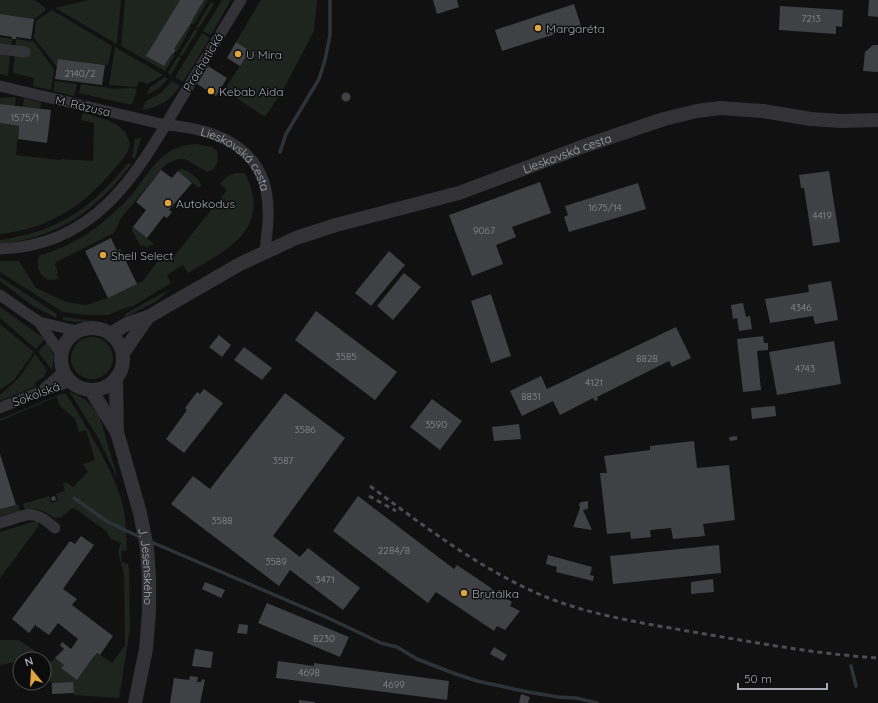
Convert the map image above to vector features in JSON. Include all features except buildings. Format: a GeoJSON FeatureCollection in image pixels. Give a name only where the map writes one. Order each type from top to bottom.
{"type":"FeatureCollection","features":[{"type":"Feature","properties":{"kind":"street","name":"Prachatická"},"geometry":{"type":"LineString","coordinates":[[0,249],[44,243],[70,232],[87,221],[112,200],[149,154],[241,0]]}},
{"type":"Feature","properties":{"kind":"street"},"geometry":{"type":"LineString","coordinates":[[0,49],[25,52]]}},
{"type":"Feature","properties":{"kind":"street","name":"M. Rázusa"},"geometry":{"type":"LineString","coordinates":[[0,86],[166,125]]}},
{"type":"Feature","properties":{"kind":"street","name":"Lieskovská cesta"},"geometry":{"type":"LineString","coordinates":[[110,334],[127,324],[148,317],[265,251],[336,225],[459,193],[587,145],[664,119],[697,111],[720,108],[738,108],[811,119],[841,121],[878,120]]}},
{"type":"Feature","properties":{"kind":"street","name":"Lieskovská cesta"},"geometry":{"type":"LineString","coordinates":[[166,125],[189,127],[214,134],[240,147],[253,160],[264,184],[268,204],[265,251]]}},
{"type":"Feature","properties":{"kind":"street"},"geometry":{"type":"LineString","coordinates":[[0,295],[39,322],[61,354],[68,376],[82,388],[91,390],[105,388],[116,378]]}},
{"type":"Feature","properties":{"kind":"street","name":"Lieskovská cesta"},"geometry":{"type":"LineString","coordinates":[[116,378],[122,367],[123,353],[148,317]]}},
{"type":"Feature","properties":{"kind":"street"},"geometry":{"type":"LineString","coordinates":[[39,322],[77,331]]}},
{"type":"Feature","properties":{"kind":"street"},"geometry":{"type":"LineString","coordinates":[[61,354],[65,342],[77,331],[86,328],[95,328],[110,334],[119,344],[123,353]]}},
{"type":"Feature","properties":{"kind":"street","name":"Sokolská"},"geometry":{"type":"LineString","coordinates":[[0,408],[42,391],[68,376]]}},
{"type":"Feature","properties":{"kind":"street","name":"J. Jesenského"},"geometry":{"type":"LineString","coordinates":[[116,378],[117,432],[143,525],[147,548],[148,624],[143,666],[135,703]]}},
{"type":"Feature","properties":{"kind":"street","name":"J. Jesenského"},"geometry":{"type":"LineString","coordinates":[[91,390],[117,432]]}},
{"type":"Feature","properties":{"kind":"street"},"geometry":{"type":"LineString","coordinates":[[0,523],[35,514],[43,517],[55,528]]}},
{"type":"Feature","properties":{"kind":"shaded area"},"geometry":{"type":"Polygon","coordinates":[[[0,0],[34,0],[45,7],[45,11],[34,19],[0,14],[0,0]]]}},
{"type":"Feature","properties":{"kind":"shaded area"},"geometry":{"type":"Polygon","coordinates":[[[88,0],[121,0],[117,44],[55,8],[88,0]]]}},
{"type":"Feature","properties":{"kind":"shaded area"},"geometry":{"type":"Polygon","coordinates":[[[125,0],[180,0],[147,56],[164,66],[171,55],[175,55],[165,71],[121,46],[125,0]]]}},
{"type":"Feature","properties":{"kind":"shaded area"},"geometry":{"type":"Polygon","coordinates":[[[204,0],[208,0],[193,25],[191,22],[204,0]]]}},
{"type":"Feature","properties":{"kind":"shaded area"},"geometry":{"type":"Polygon","coordinates":[[[222,0],[231,0],[211,35],[203,31],[222,0]]]}},
{"type":"Feature","properties":{"kind":"shaded area"},"geometry":{"type":"Polygon","coordinates":[[[261,0],[317,0],[314,31],[283,90],[265,117],[224,90],[250,51],[236,42],[261,0]]]}},
{"type":"Feature","properties":{"kind":"shaded area"},"geometry":{"type":"Polygon","coordinates":[[[211,2],[214,4],[199,28],[196,27],[211,2]]]}},
{"type":"Feature","properties":{"kind":"shaded area"},"geometry":{"type":"Polygon","coordinates":[[[52,10],[112,46],[108,65],[58,59],[57,67],[34,38],[36,21],[52,10]]]}},
{"type":"Feature","properties":{"kind":"shaded area"},"geometry":{"type":"Polygon","coordinates":[[[190,26],[191,27],[177,52],[174,49],[190,26]]]}},
{"type":"Feature","properties":{"kind":"shaded area"},"geometry":{"type":"Polygon","coordinates":[[[195,29],[198,31],[182,56],[179,55],[195,29]]]}},
{"type":"Feature","properties":{"kind":"shaded area"},"geometry":{"type":"Polygon","coordinates":[[[202,33],[210,38],[183,82],[175,77],[202,33]]]}},
{"type":"Feature","properties":{"kind":"shaded area"},"geometry":{"type":"Polygon","coordinates":[[[0,37],[12,39],[11,47],[0,46],[0,37]]]}},
{"type":"Feature","properties":{"kind":"shaded area"},"geometry":{"type":"Polygon","coordinates":[[[16,39],[34,42],[54,69],[51,90],[33,86],[34,78],[13,73],[16,39]]]}},
{"type":"Feature","properties":{"kind":"shaded area"},"geometry":{"type":"Polygon","coordinates":[[[115,47],[163,75],[148,84],[139,81],[137,87],[109,85],[115,47]]]}},
{"type":"Feature","properties":{"kind":"shaded area"},"geometry":{"type":"Polygon","coordinates":[[[0,52],[10,53],[8,76],[0,74],[0,52]]]}},
{"type":"Feature","properties":{"kind":"shaded area"},"geometry":{"type":"Polygon","coordinates":[[[178,56],[181,58],[171,75],[168,73],[178,56]]]}},
{"type":"Feature","properties":{"kind":"shaded area"},"geometry":{"type":"Polygon","coordinates":[[[165,77],[168,79],[159,88],[147,95],[150,87],[165,77]]]}},
{"type":"Feature","properties":{"kind":"shaded area"},"geometry":{"type":"Polygon","coordinates":[[[55,81],[77,84],[74,96],[53,91],[55,81]]]}},
{"type":"Feature","properties":{"kind":"shaded area"},"geometry":{"type":"Polygon","coordinates":[[[172,81],[180,86],[169,99],[159,105],[143,110],[145,102],[162,92],[172,81]]]}},
{"type":"Feature","properties":{"kind":"shaded area"},"geometry":{"type":"Polygon","coordinates":[[[81,84],[115,89],[137,89],[132,104],[127,104],[79,93],[81,84]]]}},
{"type":"Feature","properties":{"kind":"shaded area"},"geometry":{"type":"Polygon","coordinates":[[[16,97],[15,106],[0,104],[0,98],[16,97]]]}},
{"type":"Feature","properties":{"kind":"shaded area"},"geometry":{"type":"Polygon","coordinates":[[[24,98],[41,102],[40,109],[23,106],[24,98]]]}},
{"type":"Feature","properties":{"kind":"shaded area"},"geometry":{"type":"Polygon","coordinates":[[[83,113],[105,119],[123,130],[130,144],[126,154],[90,194],[64,214],[34,227],[0,234],[0,123],[19,126],[16,155],[60,160],[93,161],[94,123],[81,120],[83,113]]]}},
{"type":"Feature","properties":{"kind":"shaded area"},"geometry":{"type":"Polygon","coordinates":[[[141,138],[135,159],[132,157],[135,139],[141,138]]]}},
{"type":"Feature","properties":{"kind":"shaded area"},"geometry":{"type":"Polygon","coordinates":[[[196,144],[212,147],[217,151],[218,161],[214,169],[207,172],[185,159],[178,159],[166,164],[121,218],[114,233],[56,262],[55,265],[59,279],[50,280],[43,276],[38,267],[40,255],[75,241],[106,220],[134,192],[154,165],[162,157],[182,146],[196,144]]]}},
{"type":"Feature","properties":{"kind":"shaded area"},"geometry":{"type":"Polygon","coordinates":[[[128,163],[131,165],[104,196],[74,219],[41,235],[0,244],[0,240],[40,231],[57,224],[72,215],[101,193],[128,163]]]}},
{"type":"Feature","properties":{"kind":"shaded area"},"geometry":{"type":"Polygon","coordinates":[[[181,169],[190,172],[196,177],[201,185],[199,188],[178,171],[181,169]]]}},
{"type":"Feature","properties":{"kind":"shaded area"},"geometry":{"type":"Polygon","coordinates":[[[236,173],[245,173],[252,192],[253,209],[250,223],[242,235],[231,246],[188,273],[183,265],[167,275],[171,283],[133,306],[108,315],[86,315],[63,312],[0,272],[0,261],[19,261],[36,288],[66,302],[86,305],[108,298],[143,281],[164,253],[172,259],[227,190],[220,184],[228,176],[236,173]]]}},
{"type":"Feature","properties":{"kind":"shaded area"},"geometry":{"type":"Polygon","coordinates":[[[133,227],[154,244],[147,247],[140,245],[132,230],[133,227]]]}},
{"type":"Feature","properties":{"kind":"shaded area"},"geometry":{"type":"Polygon","coordinates":[[[0,277],[57,314],[56,318],[33,306],[0,281],[0,277]]]}},
{"type":"Feature","properties":{"kind":"shaded area"},"geometry":{"type":"Polygon","coordinates":[[[170,289],[157,301],[126,317],[125,314],[170,289]]]}},
{"type":"Feature","properties":{"kind":"shaded area"},"geometry":{"type":"Polygon","coordinates":[[[0,307],[45,339],[36,349],[0,318],[0,307]]]}},
{"type":"Feature","properties":{"kind":"shaded area"},"geometry":{"type":"Polygon","coordinates":[[[63,317],[92,321],[75,322],[63,320],[63,317]]]}},
{"type":"Feature","properties":{"kind":"shaded area"},"geometry":{"type":"Polygon","coordinates":[[[0,324],[34,352],[14,380],[0,390],[0,324]]]}},
{"type":"Feature","properties":{"kind":"shaded area"},"geometry":{"type":"Polygon","coordinates":[[[88,337],[96,337],[104,340],[110,346],[113,358],[110,370],[104,376],[96,379],[88,379],[80,376],[74,370],[71,362],[71,354],[74,346],[80,340],[88,337]]]}},
{"type":"Feature","properties":{"kind":"shaded area"},"geometry":{"type":"Polygon","coordinates":[[[47,342],[54,356],[52,370],[38,352],[47,342]]]}},
{"type":"Feature","properties":{"kind":"shaded area"},"geometry":{"type":"Polygon","coordinates":[[[35,354],[47,370],[44,377],[34,383],[36,386],[0,401],[0,395],[19,378],[35,354]]]}},
{"type":"Feature","properties":{"kind":"shaded area"},"geometry":{"type":"Polygon","coordinates":[[[69,391],[86,400],[99,415],[118,479],[97,436],[69,391]]]}},
{"type":"Feature","properties":{"kind":"shaded area"},"geometry":{"type":"Polygon","coordinates":[[[61,394],[66,394],[96,443],[115,482],[120,495],[125,522],[127,550],[121,551],[122,562],[128,564],[129,570],[130,628],[119,698],[74,695],[73,682],[52,683],[52,661],[55,658],[64,665],[62,668],[77,680],[97,653],[112,663],[125,645],[124,574],[118,552],[121,543],[111,539],[106,531],[72,508],[62,517],[55,518],[41,510],[25,510],[23,504],[49,496],[51,503],[58,501],[56,494],[65,491],[63,484],[66,482],[73,487],[88,472],[83,464],[95,460],[86,430],[79,432],[75,419],[60,406],[56,397],[0,421],[0,419],[61,394]]]}},
{"type":"Feature","properties":{"kind":"shaded area"},"geometry":{"type":"Polygon","coordinates":[[[18,504],[20,511],[0,517],[0,509],[18,504]]]}},
{"type":"Feature","properties":{"kind":"shaded area"},"geometry":{"type":"Polygon","coordinates":[[[39,520],[38,527],[0,578],[0,532],[39,520]]]}},
{"type":"Feature","properties":{"kind":"shaded area"},"geometry":{"type":"Polygon","coordinates":[[[0,640],[19,640],[35,651],[12,651],[12,663],[0,665],[0,640]]]}},
{"type":"Feature","properties":{"kind":"waterway"},"geometry":{"type":"LineString","coordinates":[[280,152],[286,134],[319,79],[325,60],[330,35],[330,0]]}},
{"type":"Feature","properties":{"kind":"waterway"},"geometry":{"type":"LineString","coordinates":[[74,498],[108,522],[142,538]]}},
{"type":"Feature","properties":{"kind":"waterway"},"geometry":{"type":"LineString","coordinates":[[149,541],[326,617],[381,643],[397,647],[417,659],[453,673],[477,681],[528,692],[558,697],[576,698],[597,703]]}},
{"type":"Feature","properties":{"kind":"waterway"},"geometry":{"type":"LineString","coordinates":[[851,666],[856,686]]}},
{"type":"Feature","properties":{"kind":"railway"},"geometry":{"type":"LineString","coordinates":[[370,486],[454,547],[476,561],[522,586],[564,604],[621,619],[699,633],[810,651],[878,658]]}},
{"type":"Feature","properties":{"kind":"railway"},"geometry":{"type":"LineString","coordinates":[[369,496],[396,511]]}},
{"type":"Feature","properties":{"kind":"place","name":"Margaréta"},"geometry":{"type":"Point","coordinates":[538,28]}},
{"type":"Feature","properties":{"kind":"place","name":"U Mira"},"geometry":{"type":"Point","coordinates":[238,54]}},
{"type":"Feature","properties":{"kind":"place","name":"Kebab Aida"},"geometry":{"type":"Point","coordinates":[211,91]}},
{"type":"Feature","properties":{"kind":"place","name":"Autokodus"},"geometry":{"type":"Point","coordinates":[168,203]}},
{"type":"Feature","properties":{"kind":"place","name":"Shell Select"},"geometry":{"type":"Point","coordinates":[103,255]}},
{"type":"Feature","properties":{"kind":"place","name":"Brutálka"},"geometry":{"type":"Point","coordinates":[464,593]}}]}
